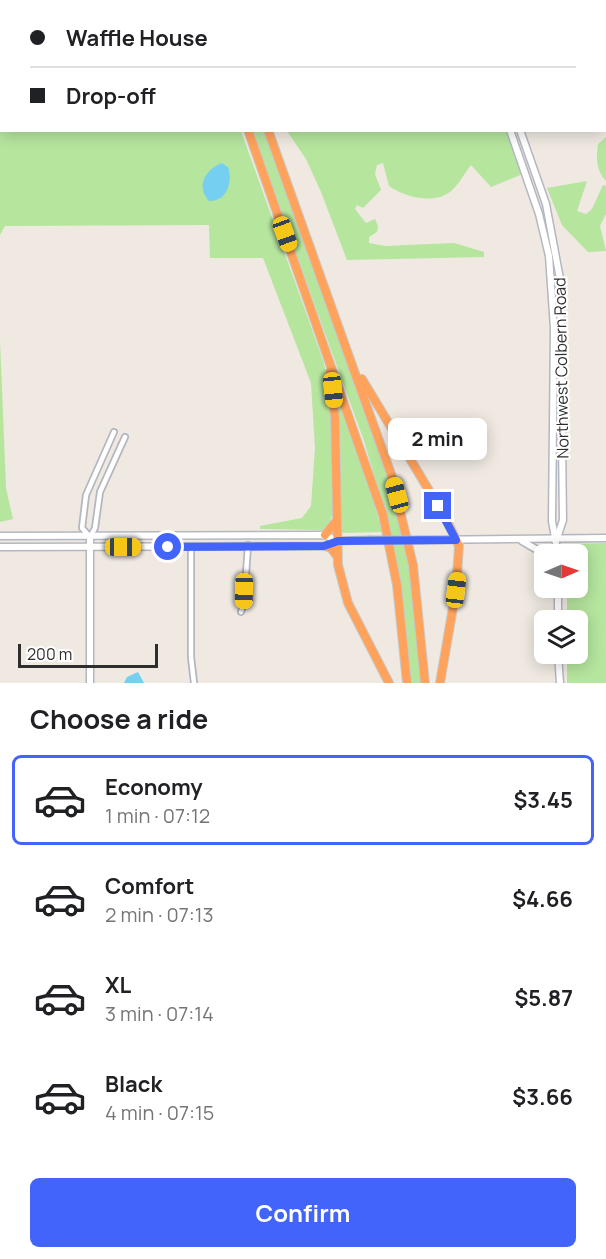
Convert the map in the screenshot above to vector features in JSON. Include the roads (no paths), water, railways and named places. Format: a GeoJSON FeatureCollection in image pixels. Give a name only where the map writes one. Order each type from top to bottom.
{"type":"FeatureCollection","features":[{"type":"Feature","properties":{"kind":"highway"},"geometry":{"type":"LineString","coordinates":[[249,132],[383,515],[398,585],[407,683]]}},
{"type":"Feature","properties":{"kind":"highway"},"geometry":{"type":"LineString","coordinates":[[269,132],[391,474],[402,517],[420,614],[425,683]]}},
{"type":"Feature","properties":{"kind":"highway"},"geometry":{"type":"LineString","coordinates":[[322,338],[334,404],[338,558],[348,603],[389,683]]}},
{"type":"Feature","properties":{"kind":"highway"},"geometry":{"type":"LineString","coordinates":[[350,354],[456,540],[459,552],[458,573],[440,683]]}},
{"type":"Feature","properties":{"kind":"highway"},"geometry":{"type":"LineString","coordinates":[[325,536],[337,519]]}},
{"type":"Feature","properties":{"kind":"highway"},"geometry":{"type":"LineString","coordinates":[[324,546],[331,548],[338,558]]}},
{"type":"Feature","properties":{"kind":"main road","name":"Northwest Colbern Road"},"geometry":{"type":"LineString","coordinates":[[511,132],[539,214],[551,272],[554,328],[552,521],[557,544]]}},
{"type":"Feature","properties":{"kind":"main road","name":"Northwest Colbern Road"},"geometry":{"type":"LineString","coordinates":[[521,132],[546,204],[559,271],[562,338],[563,520],[556,538]]}},
{"type":"Feature","properties":{"kind":"main road"},"geometry":{"type":"LineString","coordinates":[[551,272],[559,271]]}},
{"type":"Feature","properties":{"kind":"main road"},"geometry":{"type":"LineString","coordinates":[[0,536],[325,536],[338,541]]}},
{"type":"Feature","properties":{"kind":"main road"},"geometry":{"type":"LineString","coordinates":[[90,537],[90,683]]}},
{"type":"Feature","properties":{"kind":"main road"},"geometry":{"type":"LineString","coordinates":[[0,547],[324,546],[338,541],[369,540],[606,538]]}},
{"type":"Feature","properties":{"kind":"main road"},"geometry":{"type":"LineString","coordinates":[[519,539],[534,548]]}},
{"type":"Feature","properties":{"kind":"main road"},"geometry":{"type":"LineString","coordinates":[[556,683],[558,664]]}},
{"type":"Feature","properties":{"kind":"main road"},"geometry":{"type":"LineString","coordinates":[[558,672],[561,683]]}},
{"type":"Feature","properties":{"kind":"street"},"geometry":{"type":"LineString","coordinates":[[114,432],[83,508],[82,528],[90,537],[95,528],[100,492],[126,437]]}},
{"type":"Feature","properties":{"kind":"street"},"geometry":{"type":"LineString","coordinates":[[241,612],[244,603],[248,545]]}},
{"type":"Feature","properties":{"kind":"street"},"geometry":{"type":"LineString","coordinates":[[191,546],[191,657],[194,683]]}},
{"type":"Feature","properties":{"kind":"water"},"geometry":{"type":"Polygon","coordinates":[[[222,163],[228,167],[230,178],[227,190],[220,198],[209,201],[203,190],[204,179],[211,169],[222,163]]]}},
{"type":"Feature","properties":{"kind":"water"},"geometry":{"type":"Polygon","coordinates":[[[138,672],[144,683],[124,683],[127,677],[138,672]]]}}]}
